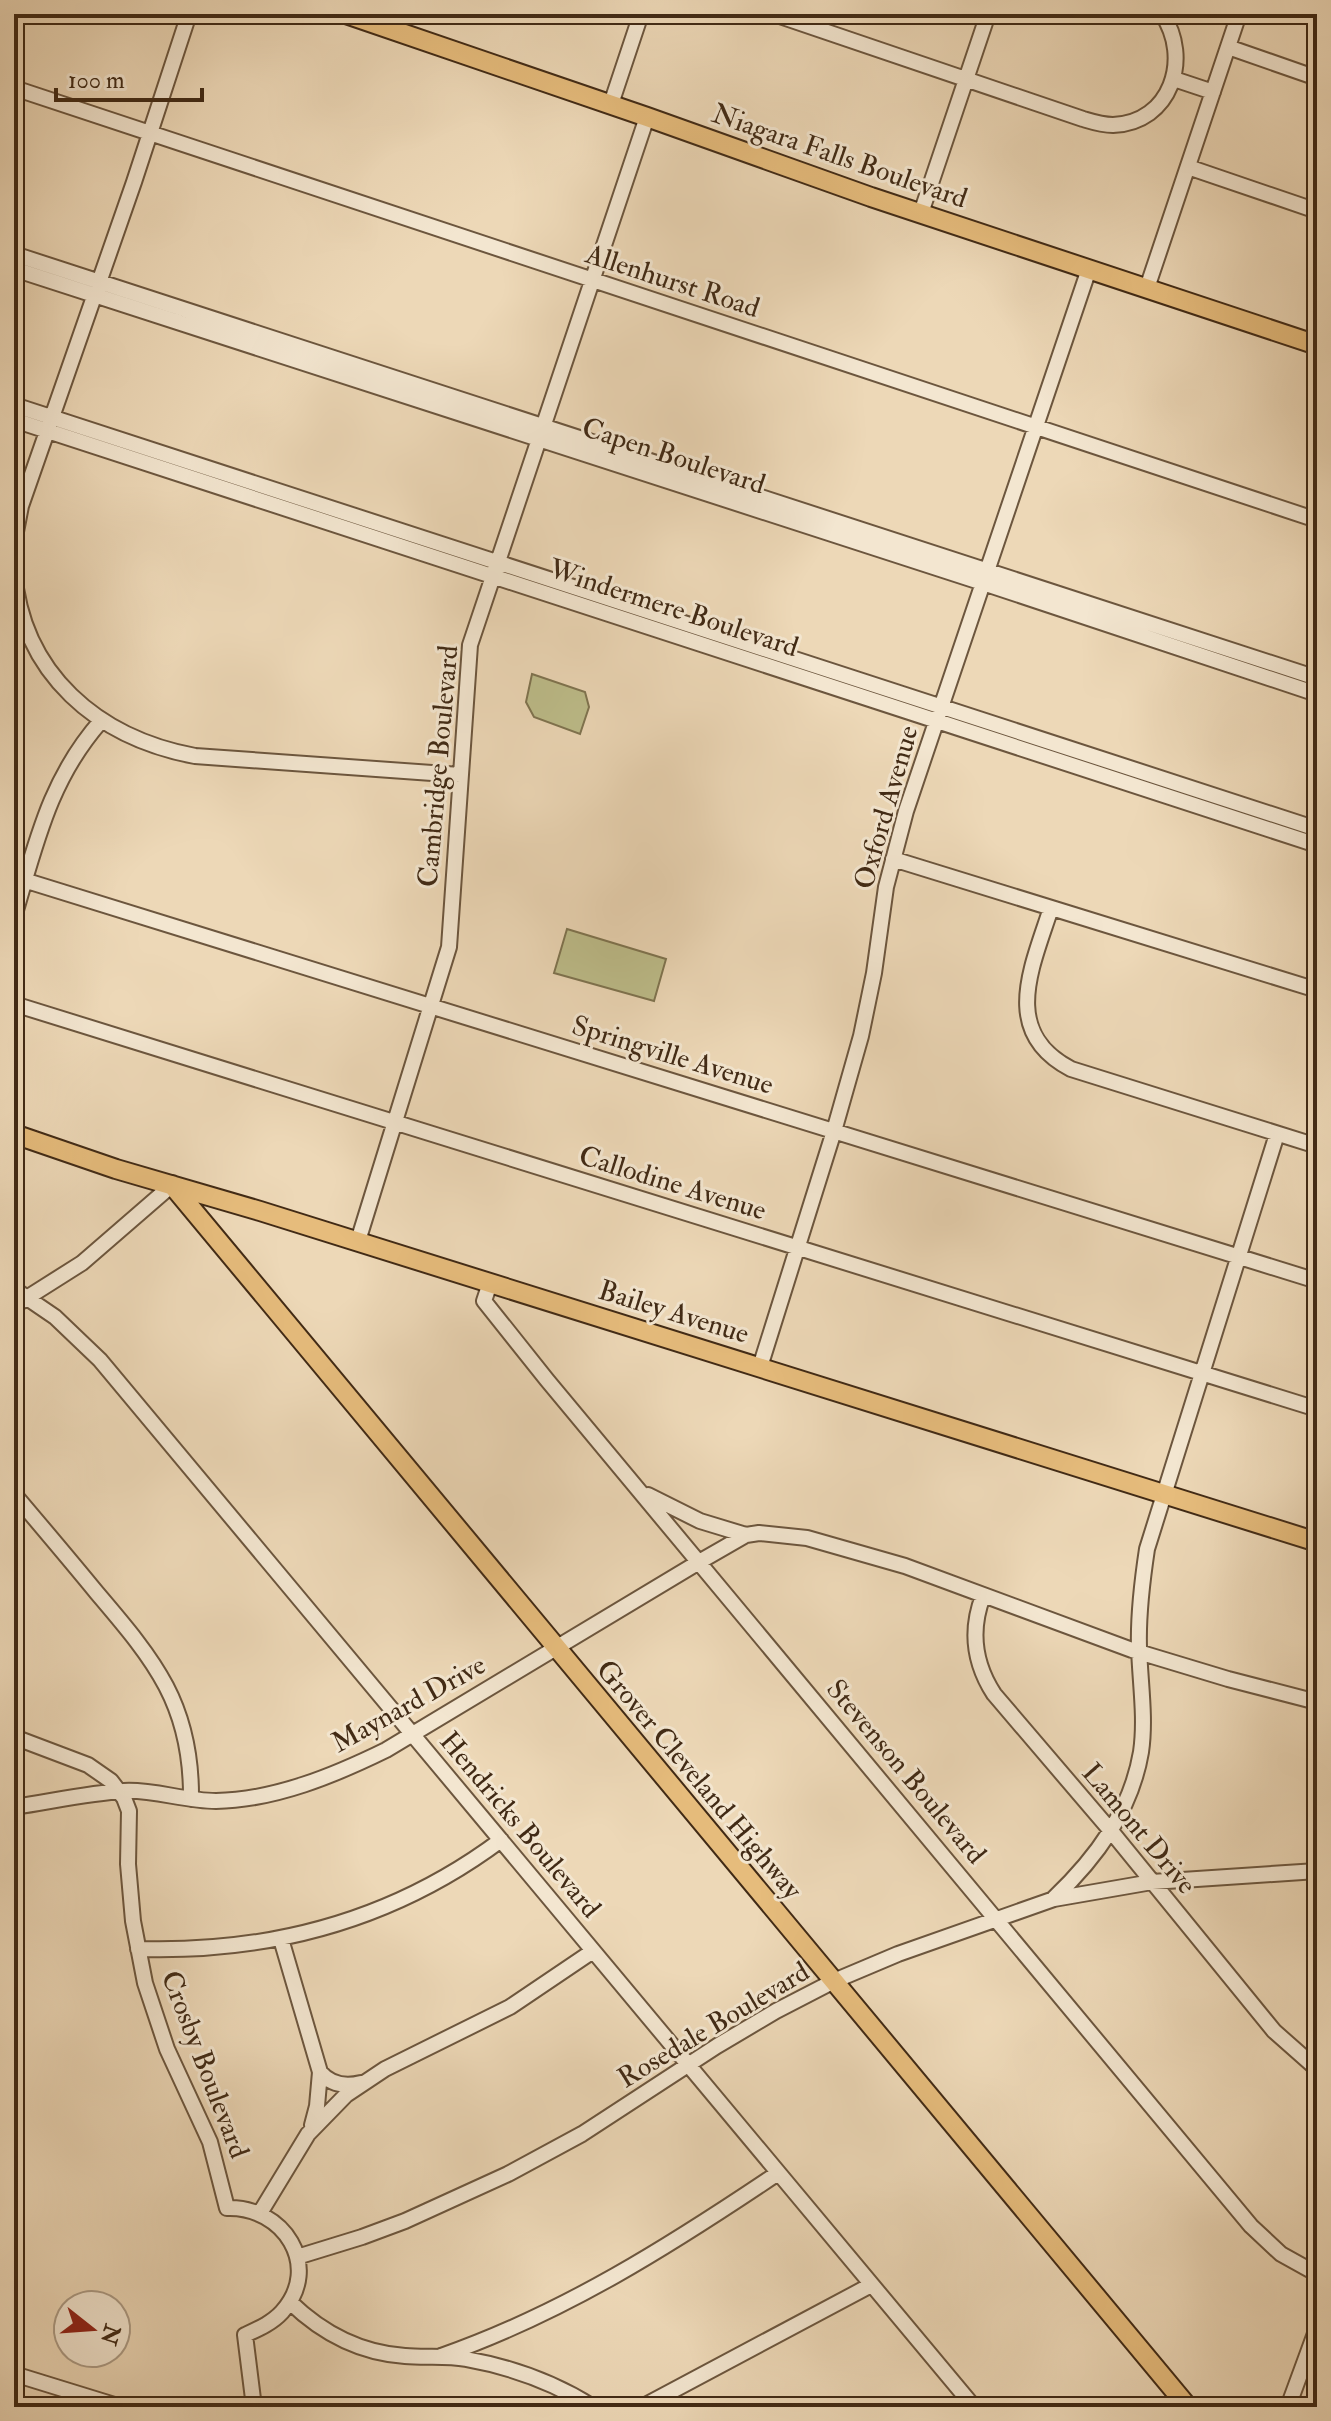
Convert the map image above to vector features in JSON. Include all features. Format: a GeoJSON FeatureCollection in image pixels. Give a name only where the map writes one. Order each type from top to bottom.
{"type":"FeatureCollection","features":[{"type":"Feature","properties":{"kind":"main road","name":"Niagara Falls Boulevard"},"geometry":{"type":"LineString","coordinates":[[346,14],[921,213],[1317,345]]}},
{"type":"Feature","properties":{"kind":"main road","name":"Bailey Avenue"},"geometry":{"type":"LineString","coordinates":[[14,1134],[116,1169],[230,1201],[1317,1542]]}},
{"type":"Feature","properties":{"kind":"main road","name":"Grover Cleveland Highway"},"geometry":{"type":"LineString","coordinates":[[172,1185],[1188,2407]]}},
{"type":"Feature","properties":{"kind":"main road"},"geometry":{"type":"LineString","coordinates":[[216,1240],[211,1220],[213,1211],[230,1201]]}},
{"type":"Feature","properties":{"kind":"street"},"geometry":{"type":"LineString","coordinates":[[14,542],[21,506],[189,14]]}},
{"type":"Feature","properties":{"kind":"street"},"geometry":{"type":"LineString","coordinates":[[611,104],[641,14]]}},
{"type":"Feature","properties":{"kind":"street"},"geometry":{"type":"LineString","coordinates":[[774,14],[1083,119],[1115,125],[1147,114],[1166,95],[1174,79],[1177,46],[1162,14]]}},
{"type":"Feature","properties":{"kind":"street"},"geometry":{"type":"LineString","coordinates":[[921,213],[988,14]]}},
{"type":"Feature","properties":{"kind":"street"},"geometry":{"type":"LineString","coordinates":[[1147,288],[1239,14]]}},
{"type":"Feature","properties":{"kind":"street"},"geometry":{"type":"LineString","coordinates":[[1228,47],[1317,78]]}},
{"type":"Feature","properties":{"kind":"street"},"geometry":{"type":"LineString","coordinates":[[1174,79],[1213,92]]}},
{"type":"Feature","properties":{"kind":"street","name":"Allenhurst Road"},"geometry":{"type":"LineString","coordinates":[[14,88],[1317,520]]}},
{"type":"Feature","properties":{"kind":"street","name":"Cambridge Boulevard"},"geometry":{"type":"LineString","coordinates":[[358,1241],[449,947],[470,645],[647,117]]}},
{"type":"Feature","properties":{"kind":"street"},"geometry":{"type":"LineString","coordinates":[[1188,167],[1317,211]]}},
{"type":"Feature","properties":{"kind":"street","name":"Capen Boulevard"},"geometry":{"type":"LineString","coordinates":[[14,254],[97,288],[542,433],[985,577],[1317,678]]}},
{"type":"Feature","properties":{"kind":"street","name":"Capen Boulevard"},"geometry":{"type":"LineString","coordinates":[[14,269],[97,288]]}},
{"type":"Feature","properties":{"kind":"street","name":"Oxford Avenue"},"geometry":{"type":"LineString","coordinates":[[760,1367],[834,1131],[866,1015],[886,887],[906,811],[1089,269]]}},
{"type":"Feature","properties":{"kind":"street","name":"Windermere Boulevard"},"geometry":{"type":"LineString","coordinates":[[14,405],[50,424],[939,714],[1317,845]]}},
{"type":"Feature","properties":{"kind":"street","name":"Windermere Boulevard"},"geometry":{"type":"LineString","coordinates":[[14,420],[50,424]]}},
{"type":"Feature","properties":{"kind":"street"},"geometry":{"type":"LineString","coordinates":[[14,571],[24,621],[40,658],[66,691],[101,721],[153,746],[195,756],[460,775]]}},
{"type":"Feature","properties":{"kind":"street","name":"Capen Boulevard"},"geometry":{"type":"LineString","coordinates":[[985,577],[1317,694]]}},
{"type":"Feature","properties":{"kind":"street","name":"Windermere Boulevard"},"geometry":{"type":"LineString","coordinates":[[939,714],[1317,829]]}},
{"type":"Feature","properties":{"kind":"street"},"geometry":{"type":"LineString","coordinates":[[14,917],[20,878],[59,780],[85,739],[101,721]]}},
{"type":"Feature","properties":{"kind":"street"},"geometry":{"type":"LineString","coordinates":[[893,859],[1317,990]]}},
{"type":"Feature","properties":{"kind":"street","name":"Springville Avenue"},"geometry":{"type":"LineString","coordinates":[[20,878],[1317,1281]]}},
{"type":"Feature","properties":{"kind":"street"},"geometry":{"type":"LineString","coordinates":[[1051,908],[1026,1000],[1029,1024],[1051,1056],[1071,1069],[1317,1146]]}},
{"type":"Feature","properties":{"kind":"street","name":"Callodine Avenue"},"geometry":{"type":"LineString","coordinates":[[14,1004],[1317,1409]]}},
{"type":"Feature","properties":{"kind":"street"},"geometry":{"type":"LineString","coordinates":[[1054,1899],[1097,1854],[1128,1796],[1141,1750],[1139,1651],[1147,1549],[1277,1134]]}},
{"type":"Feature","properties":{"kind":"street"},"geometry":{"type":"LineString","coordinates":[[14,1306],[82,1263],[172,1185]]}},
{"type":"Feature","properties":{"kind":"street","name":"Stevenson Boulevard"},"geometry":{"type":"LineString","coordinates":[[490,1283],[484,1301],[996,1921],[1251,2226],[1281,2254],[1317,2274]]}},
{"type":"Feature","properties":{"kind":"street","name":"Hendricks Boulevard"},"geometry":{"type":"LineString","coordinates":[[14,1289],[30,1297],[100,1360],[974,2407]]}},
{"type":"Feature","properties":{"kind":"street","name":"Maynard Drive"},"geometry":{"type":"LineString","coordinates":[[641,1491],[700,1521],[746,1535],[783,1534],[845,1547],[1139,1651],[1228,1679],[1317,1702]]}},
{"type":"Feature","properties":{"kind":"street"},"geometry":{"type":"LineString","coordinates":[[14,1494],[157,1668],[183,1727],[188,1749],[191,1799]]}},
{"type":"Feature","properties":{"kind":"street","name":"Maynard Drive"},"geometry":{"type":"LineString","coordinates":[[14,1807],[118,1791],[218,1801],[305,1784],[360,1763],[412,1735],[746,1535]]}},
{"type":"Feature","properties":{"kind":"street","name":"Lamont Drive"},"geometry":{"type":"LineString","coordinates":[[983,1596],[974,1637],[979,1666],[986,1681],[1274,2031],[1317,2069]]}},
{"type":"Feature","properties":{"kind":"street"},"geometry":{"type":"LineString","coordinates":[[14,1737],[88,1765],[111,1781],[118,1791]]}},
{"type":"Feature","properties":{"kind":"street","name":"Crosby Boulevard"},"geometry":{"type":"LineString","coordinates":[[118,1791],[129,1811],[130,1892],[138,1949],[152,2005],[167,2049],[210,2142],[227,2208],[260,2213],[280,2226],[297,2257]]}},
{"type":"Feature","properties":{"kind":"street"},"geometry":{"type":"LineString","coordinates":[[138,1949],[210,1949],[281,1939],[347,1922],[409,1896],[450,1874],[501,1840]]}},
{"type":"Feature","properties":{"kind":"street","name":"Rosedale Boulevard"},"geometry":{"type":"LineString","coordinates":[[297,2257],[377,2232],[495,2181],[582,2134],[746,2028],[834,1981],[909,1950],[1054,1899],[1152,1882],[1317,1871]]}},
{"type":"Feature","properties":{"kind":"street"},"geometry":{"type":"LineString","coordinates":[[281,1939],[320,2072],[317,2106],[308,2134]]}},
{"type":"Feature","properties":{"kind":"street"},"geometry":{"type":"LineString","coordinates":[[260,2213],[308,2134],[328,2110],[362,2083],[510,2007],[593,1951]]}},
{"type":"Feature","properties":{"kind":"street"},"geometry":{"type":"LineString","coordinates":[[320,2072],[345,2086],[362,2083]]}},
{"type":"Feature","properties":{"kind":"street"},"geometry":{"type":"LineString","coordinates":[[441,2356],[560,2306],[639,2263],[778,2173]]}},
{"type":"Feature","properties":{"kind":"street"},"geometry":{"type":"LineString","coordinates":[[254,2407],[245,2335],[274,2320],[290,2302],[297,2282],[297,2257]]}},
{"type":"Feature","properties":{"kind":"street"},"geometry":{"type":"LineString","coordinates":[[642,2407],[871,2285]]}},
{"type":"Feature","properties":{"kind":"street"},"geometry":{"type":"LineString","coordinates":[[290,2302],[316,2325],[352,2344],[391,2355],[441,2356],[487,2363],[554,2386],[593,2407]]}},
{"type":"Feature","properties":{"kind":"street"},"geometry":{"type":"LineString","coordinates":[[1288,2407],[1317,2328]]}},
{"type":"Feature","properties":{"kind":"street"},"geometry":{"type":"LineString","coordinates":[[487,2363],[490,2338]]}},
{"type":"Feature","properties":{"kind":"street"},"geometry":{"type":"LineString","coordinates":[[14,2374],[121,2407]]}},
{"type":"Feature","properties":{"kind":"green space"},"geometry":{"type":"Polygon","coordinates":[[[532,674],[585,692],[589,707],[580,734],[534,717],[526,702],[532,674]]]}},
{"type":"Feature","properties":{"kind":"green space"},"geometry":{"type":"Polygon","coordinates":[[[567,929],[666,959],[654,1001],[554,973],[567,929]]]}}]}
